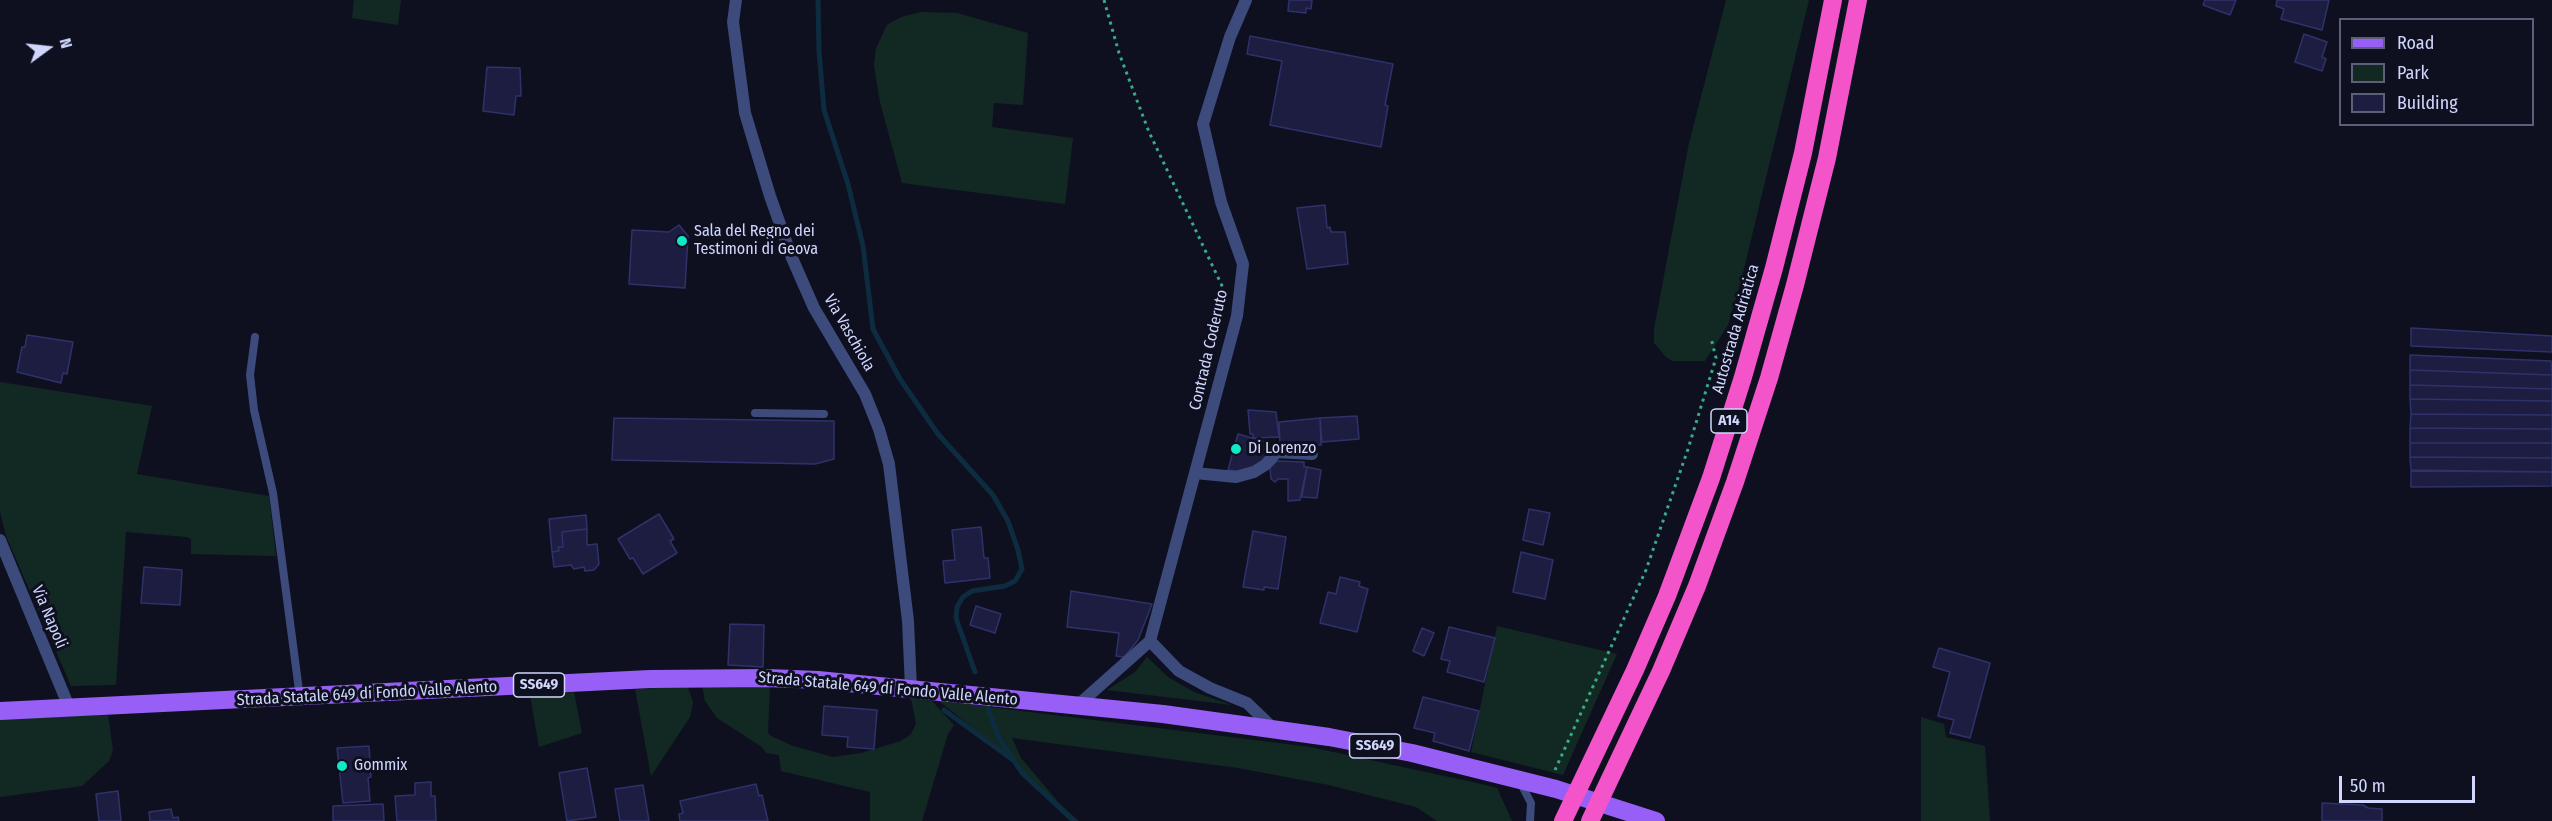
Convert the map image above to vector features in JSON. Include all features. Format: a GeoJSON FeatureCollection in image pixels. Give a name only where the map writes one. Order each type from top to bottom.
{"type":"FeatureCollection","features":[{"type":"Feature","properties":{"kind":"highway","name":"Autostrada Adriatica"},"geometry":{"type":"LineString","coordinates":[[1563,821],[1635,670],[1667,596],[1711,478],[1743,377],[1777,256],[1803,153],[1833,0]]}},
{"type":"Feature","properties":{"kind":"highway","name":"A14"},"geometry":{"type":"LineString","coordinates":[[1590,821],[1661,671],[1697,586],[1742,461],[1769,378],[1824,170],[1858,0]]}},
{"type":"Feature","properties":{"kind":"main road","name":"Strada Statale 649 di Fondo Valle Alento"},"geometry":{"type":"LineString","coordinates":[[0,711],[695,678],[768,678],[911,688],[1273,728],[1412,753],[1556,789],[1656,821]]}},
{"type":"Feature","properties":{"kind":"street","name":"Via Vaschiola"},"geometry":{"type":"LineString","coordinates":[[736,0],[733,22],[745,113],[770,196],[792,258],[814,308],[866,394],[889,464],[908,621],[911,688]]}},
{"type":"Feature","properties":{"kind":"street","name":"Contrada Coderuto"},"geometry":{"type":"LineString","coordinates":[[1150,641],[1237,316],[1244,264],[1221,202],[1203,124],[1230,37],[1246,0]]}},
{"type":"Feature","properties":{"kind":"street"},"geometry":{"type":"LineString","coordinates":[[1195,473],[1236,477],[1254,472],[1277,452],[1312,454]]}},
{"type":"Feature","properties":{"kind":"street","name":"Via Napoli"},"geometry":{"type":"LineString","coordinates":[[0,540],[69,707]]}},
{"type":"Feature","properties":{"kind":"street"},"geometry":{"type":"LineString","coordinates":[[1078,705],[1150,641],[1179,671],[1210,688],[1247,703],[1273,728]]}},
{"type":"Feature","properties":{"kind":"lane"},"geometry":{"type":"LineString","coordinates":[[255,337],[250,375],[251,387],[273,493],[300,698]]}},
{"type":"Feature","properties":{"kind":"lane"},"geometry":{"type":"LineString","coordinates":[[755,413],[824,414]]}},
{"type":"Feature","properties":{"kind":"lane"},"geometry":{"type":"LineString","coordinates":[[1519,779],[1531,804],[1530,821]]}},
{"type":"Feature","properties":{"kind":"path"},"geometry":{"type":"LineString","coordinates":[[1104,0],[1119,53],[1149,132],[1237,316]]}},
{"type":"Feature","properties":{"kind":"path"},"geometry":{"type":"LineString","coordinates":[[1556,789],[1553,772],[1646,570],[1688,449],[1716,358],[1711,339]]}},
{"type":"Feature","properties":{"kind":"green space"},"geometry":{"type":"Polygon","coordinates":[[[354,0],[401,0],[398,25],[352,18],[354,0]]]}},
{"type":"Feature","properties":{"kind":"green space"},"geometry":{"type":"Polygon","coordinates":[[[1726,0],[1809,0],[1741,281],[1728,325],[1705,361],[1672,361],[1654,343],[1654,329],[1689,143],[1726,0]]]}},
{"type":"Feature","properties":{"kind":"green space"},"geometry":{"type":"Polygon","coordinates":[[[921,12],[957,13],[1028,33],[1023,105],[994,103],[992,127],[1073,138],[1065,204],[902,183],[880,102],[874,66],[876,48],[887,25],[901,17],[921,12]]]}},
{"type":"Feature","properties":{"kind":"green space"},"geometry":{"type":"Polygon","coordinates":[[[0,382],[152,406],[137,474],[269,496],[276,556],[191,554],[191,539],[187,537],[126,532],[116,685],[71,686],[6,536],[0,512],[0,382]]]}},
{"type":"Feature","properties":{"kind":"green space"},"geometry":{"type":"Polygon","coordinates":[[[1497,626],[1617,654],[1563,775],[1471,752],[1497,626]]]}},
{"type":"Feature","properties":{"kind":"green space"},"geometry":{"type":"Polygon","coordinates":[[[1147,657],[1168,677],[1194,692],[1232,705],[1107,690],[1135,672],[1147,657]]]}},
{"type":"Feature","properties":{"kind":"green space"},"geometry":{"type":"Polygon","coordinates":[[[702,685],[770,687],[768,733],[793,746],[833,757],[861,753],[901,741],[911,734],[916,724],[911,698],[932,701],[954,725],[948,734],[922,821],[870,821],[870,792],[781,771],[779,755],[766,753],[762,747],[717,718],[705,701],[702,685]]]}},
{"type":"Feature","properties":{"kind":"green space"},"geometry":{"type":"Polygon","coordinates":[[[688,687],[693,702],[690,717],[651,776],[635,689],[688,687]]]}},
{"type":"Feature","properties":{"kind":"green space"},"geometry":{"type":"Polygon","coordinates":[[[574,692],[582,733],[539,747],[530,695],[574,692]]]}},
{"type":"Feature","properties":{"kind":"green space"},"geometry":{"type":"Polygon","coordinates":[[[939,701],[986,706],[997,734],[1012,759],[939,701]]]}},
{"type":"Feature","properties":{"kind":"green space"},"geometry":{"type":"Polygon","coordinates":[[[990,707],[1310,747],[1477,783],[1497,788],[1512,821],[1437,821],[1416,807],[1329,785],[1238,768],[1012,738],[1021,758],[1059,803],[1079,821],[1075,821],[1022,771],[998,731],[990,707]]]}},
{"type":"Feature","properties":{"kind":"green space"},"geometry":{"type":"Polygon","coordinates":[[[108,715],[113,750],[109,761],[82,786],[0,797],[0,719],[108,715]]]}},
{"type":"Feature","properties":{"kind":"green space"},"geometry":{"type":"Polygon","coordinates":[[[1921,717],[1944,724],[1946,737],[1985,746],[1990,821],[1921,821],[1921,717]]]}},
{"type":"Feature","properties":{"kind":"building"},"geometry":{"type":"Polygon","coordinates":[[[1289,0],[1312,0],[1311,9],[1306,8],[1306,13],[1288,11],[1289,0]]]}},
{"type":"Feature","properties":{"kind":"building"},"geometry":{"type":"Polygon","coordinates":[[[2205,0],[2236,0],[2230,15],[2203,5],[2205,0]]]}},
{"type":"Feature","properties":{"kind":"building"},"geometry":{"type":"Polygon","coordinates":[[[2277,0],[2329,0],[2322,30],[2281,19],[2284,9],[2276,6],[2277,0]]]}},
{"type":"Feature","properties":{"kind":"building"},"geometry":{"type":"Polygon","coordinates":[[[2304,34],[2327,42],[2322,57],[2326,59],[2322,71],[2295,62],[2304,34]]]}},
{"type":"Feature","properties":{"kind":"building"},"geometry":{"type":"Polygon","coordinates":[[[1250,36],[1393,64],[1385,105],[1388,106],[1381,147],[1270,125],[1282,61],[1247,54],[1250,36]]]}},
{"type":"Feature","properties":{"kind":"building"},"geometry":{"type":"Polygon","coordinates":[[[487,67],[520,68],[521,96],[516,96],[514,115],[483,111],[487,67]]]}},
{"type":"Feature","properties":{"kind":"building"},"geometry":{"type":"Polygon","coordinates":[[[1325,205],[1327,228],[1330,227],[1331,232],[1345,232],[1348,264],[1307,269],[1297,208],[1325,205]]]}},
{"type":"Feature","properties":{"kind":"building"},"geometry":{"type":"Polygon","coordinates":[[[679,225],[688,236],[685,288],[629,284],[632,230],[669,232],[679,225]]]}},
{"type":"Feature","properties":{"kind":"building"},"geometry":{"type":"Polygon","coordinates":[[[2411,328],[2552,336],[2552,352],[2411,346],[2411,328]]]}},
{"type":"Feature","properties":{"kind":"building"},"geometry":{"type":"Polygon","coordinates":[[[27,335],[73,342],[67,374],[63,373],[61,383],[17,372],[27,335]]]}},
{"type":"Feature","properties":{"kind":"building"},"geometry":{"type":"Polygon","coordinates":[[[2410,355],[2551,361],[2552,375],[2410,370],[2410,355]]]}},
{"type":"Feature","properties":{"kind":"building"},"geometry":{"type":"Polygon","coordinates":[[[2410,370],[2552,375],[2552,389],[2410,385],[2410,370]]]}},
{"type":"Feature","properties":{"kind":"building"},"geometry":{"type":"Polygon","coordinates":[[[2410,385],[2552,389],[2552,401],[2410,399],[2410,385]]]}},
{"type":"Feature","properties":{"kind":"building"},"geometry":{"type":"Polygon","coordinates":[[[2410,399],[2552,401],[2552,415],[2411,414],[2410,399]]]}},
{"type":"Feature","properties":{"kind":"building"},"geometry":{"type":"Polygon","coordinates":[[[1248,410],[1276,412],[1279,437],[1253,438],[1253,434],[1250,434],[1248,410]]]}},
{"type":"Feature","properties":{"kind":"building"},"geometry":{"type":"Polygon","coordinates":[[[2411,414],[2552,415],[2552,429],[2410,428],[2411,414]]]}},
{"type":"Feature","properties":{"kind":"building"},"geometry":{"type":"Polygon","coordinates":[[[1357,416],[1359,439],[1322,442],[1320,418],[1357,416]]]}},
{"type":"Feature","properties":{"kind":"building"},"geometry":{"type":"Polygon","coordinates":[[[614,418],[834,421],[834,459],[815,464],[612,460],[614,418]]]}},
{"type":"Feature","properties":{"kind":"building"},"geometry":{"type":"Polygon","coordinates":[[[1320,418],[1321,445],[1280,444],[1279,422],[1320,418]]]}},
{"type":"Feature","properties":{"kind":"building"},"geometry":{"type":"Polygon","coordinates":[[[2410,428],[2552,429],[2552,443],[2410,443],[2410,428]]]}},
{"type":"Feature","properties":{"kind":"building"},"geometry":{"type":"Polygon","coordinates":[[[1238,434],[1269,443],[1267,458],[1256,466],[1237,471],[1228,470],[1238,434]]]}},
{"type":"Feature","properties":{"kind":"building"},"geometry":{"type":"Polygon","coordinates":[[[2410,443],[2552,443],[2552,458],[2410,457],[2410,443]]]}},
{"type":"Feature","properties":{"kind":"building"},"geometry":{"type":"Polygon","coordinates":[[[2410,457],[2552,458],[2552,472],[2411,470],[2410,457]]]}},
{"type":"Feature","properties":{"kind":"building"},"geometry":{"type":"Polygon","coordinates":[[[1277,461],[1304,462],[1304,467],[1307,467],[1300,500],[1288,501],[1288,479],[1278,479],[1275,482],[1271,479],[1270,468],[1277,461]]]}},
{"type":"Feature","properties":{"kind":"building"},"geometry":{"type":"Polygon","coordinates":[[[1307,467],[1321,470],[1317,498],[1302,497],[1307,467]]]}},
{"type":"Feature","properties":{"kind":"building"},"geometry":{"type":"Polygon","coordinates":[[[2411,471],[2552,472],[2552,486],[2411,487],[2411,471]]]}},
{"type":"Feature","properties":{"kind":"building"},"geometry":{"type":"Polygon","coordinates":[[[1529,509],[1550,513],[1543,545],[1523,540],[1529,509]]]}},
{"type":"Feature","properties":{"kind":"building"},"geometry":{"type":"Polygon","coordinates":[[[659,514],[674,539],[670,541],[677,553],[643,574],[633,558],[630,559],[618,539],[659,514]]]}},
{"type":"Feature","properties":{"kind":"building"},"geometry":{"type":"Polygon","coordinates":[[[586,515],[587,529],[562,532],[563,547],[558,547],[559,551],[552,552],[549,519],[586,515]]]}},
{"type":"Feature","properties":{"kind":"building"},"geometry":{"type":"Polygon","coordinates":[[[981,527],[984,558],[988,558],[990,578],[945,583],[943,561],[955,560],[952,530],[981,527]]]}},
{"type":"Feature","properties":{"kind":"building"},"geometry":{"type":"Polygon","coordinates":[[[587,529],[587,545],[597,544],[599,564],[594,570],[585,571],[584,567],[574,569],[571,565],[554,567],[552,552],[559,551],[558,547],[563,547],[562,532],[587,529]]]}},
{"type":"Feature","properties":{"kind":"building"},"geometry":{"type":"Polygon","coordinates":[[[1253,531],[1286,537],[1278,589],[1243,587],[1253,531]]]}},
{"type":"Feature","properties":{"kind":"building"},"geometry":{"type":"Polygon","coordinates":[[[1521,552],[1553,560],[1545,599],[1513,592],[1521,552]]]}},
{"type":"Feature","properties":{"kind":"building"},"geometry":{"type":"Polygon","coordinates":[[[144,567],[182,570],[180,605],[141,603],[144,567]]]}},
{"type":"Feature","properties":{"kind":"building"},"geometry":{"type":"Polygon","coordinates":[[[1340,577],[1360,582],[1359,586],[1368,589],[1357,632],[1320,623],[1328,592],[1336,594],[1340,577]]]}},
{"type":"Feature","properties":{"kind":"building"},"geometry":{"type":"Polygon","coordinates":[[[1071,591],[1152,604],[1138,640],[1124,657],[1116,656],[1119,633],[1067,627],[1071,591]]]}},
{"type":"Feature","properties":{"kind":"building"},"geometry":{"type":"Polygon","coordinates":[[[976,606],[1001,614],[995,633],[970,625],[976,606]]]}},
{"type":"Feature","properties":{"kind":"building"},"geometry":{"type":"Polygon","coordinates":[[[730,624],[764,625],[763,667],[728,665],[730,624]]]}},
{"type":"Feature","properties":{"kind":"building"},"geometry":{"type":"Polygon","coordinates":[[[1449,627],[1495,638],[1484,682],[1447,672],[1450,661],[1441,659],[1449,627]]]}},
{"type":"Feature","properties":{"kind":"building"},"geometry":{"type":"Polygon","coordinates":[[[1422,628],[1434,633],[1424,656],[1413,651],[1422,628]]]}},
{"type":"Feature","properties":{"kind":"building"},"geometry":{"type":"Polygon","coordinates":[[[1939,648],[1990,663],[1970,738],[1950,733],[1954,720],[1938,716],[1950,672],[1933,667],[1939,648]]]}},
{"type":"Feature","properties":{"kind":"building"},"geometry":{"type":"Polygon","coordinates":[[[1423,697],[1479,711],[1469,751],[1433,741],[1435,733],[1414,728],[1423,697]]]}},
{"type":"Feature","properties":{"kind":"building"},"geometry":{"type":"Polygon","coordinates":[[[824,706],[877,710],[874,749],[847,747],[848,737],[822,735],[824,706]]]}},
{"type":"Feature","properties":{"kind":"building"},"geometry":{"type":"Polygon","coordinates":[[[369,746],[370,801],[343,803],[337,748],[369,746]]]}},
{"type":"Feature","properties":{"kind":"building"},"geometry":{"type":"Polygon","coordinates":[[[587,768],[596,817],[567,821],[559,773],[587,768]]]}},
{"type":"Feature","properties":{"kind":"building"},"geometry":{"type":"Polygon","coordinates":[[[431,782],[431,796],[435,796],[436,821],[397,821],[395,796],[415,795],[415,783],[431,782]]]}},
{"type":"Feature","properties":{"kind":"building"},"geometry":{"type":"Polygon","coordinates":[[[756,784],[759,796],[762,795],[768,821],[680,821],[679,814],[683,813],[680,801],[756,784]]]}},
{"type":"Feature","properties":{"kind":"building"},"geometry":{"type":"Polygon","coordinates":[[[643,785],[649,821],[620,821],[615,789],[643,785]]]}},
{"type":"Feature","properties":{"kind":"building"},"geometry":{"type":"Polygon","coordinates":[[[118,791],[121,821],[99,821],[96,794],[118,791]]]}},
{"type":"Feature","properties":{"kind":"building"},"geometry":{"type":"Polygon","coordinates":[[[2322,803],[2363,805],[2368,808],[2382,809],[2382,821],[2322,821],[2322,803]]]}},
{"type":"Feature","properties":{"kind":"building"},"geometry":{"type":"Polygon","coordinates":[[[383,804],[384,821],[333,821],[333,806],[383,804]]]}},
{"type":"Feature","properties":{"kind":"building"},"geometry":{"type":"Polygon","coordinates":[[[171,809],[173,818],[178,817],[179,821],[150,821],[149,812],[171,809]]]}},
{"type":"Feature","properties":{"kind":"waterway"},"geometry":{"type":"LineString","coordinates":[[818,0],[824,110],[848,184],[863,246],[873,329],[900,379],[938,434],[993,495],[1008,521],[1018,550],[1022,569],[1015,581],[1005,586],[972,591],[963,597],[957,607],[956,618],[975,672]]}},
{"type":"Feature","properties":{"kind":"waterway"},"geometry":{"type":"LineString","coordinates":[[988,708],[998,736],[1022,773],[1074,821]]}},
{"type":"Feature","properties":{"kind":"waterway"},"geometry":{"type":"LineString","coordinates":[[944,710],[1013,760]]}},
{"type":"Feature","properties":{"kind":"place","name":"Sala del Regno dei Testimoni di Geova"},"geometry":{"type":"Point","coordinates":[682,241]}},
{"type":"Feature","properties":{"kind":"place","name":"Di Lorenzo"},"geometry":{"type":"Point","coordinates":[1236,449]}},
{"type":"Feature","properties":{"kind":"place","name":"Gommix"},"geometry":{"type":"Point","coordinates":[342,766]}}]}
